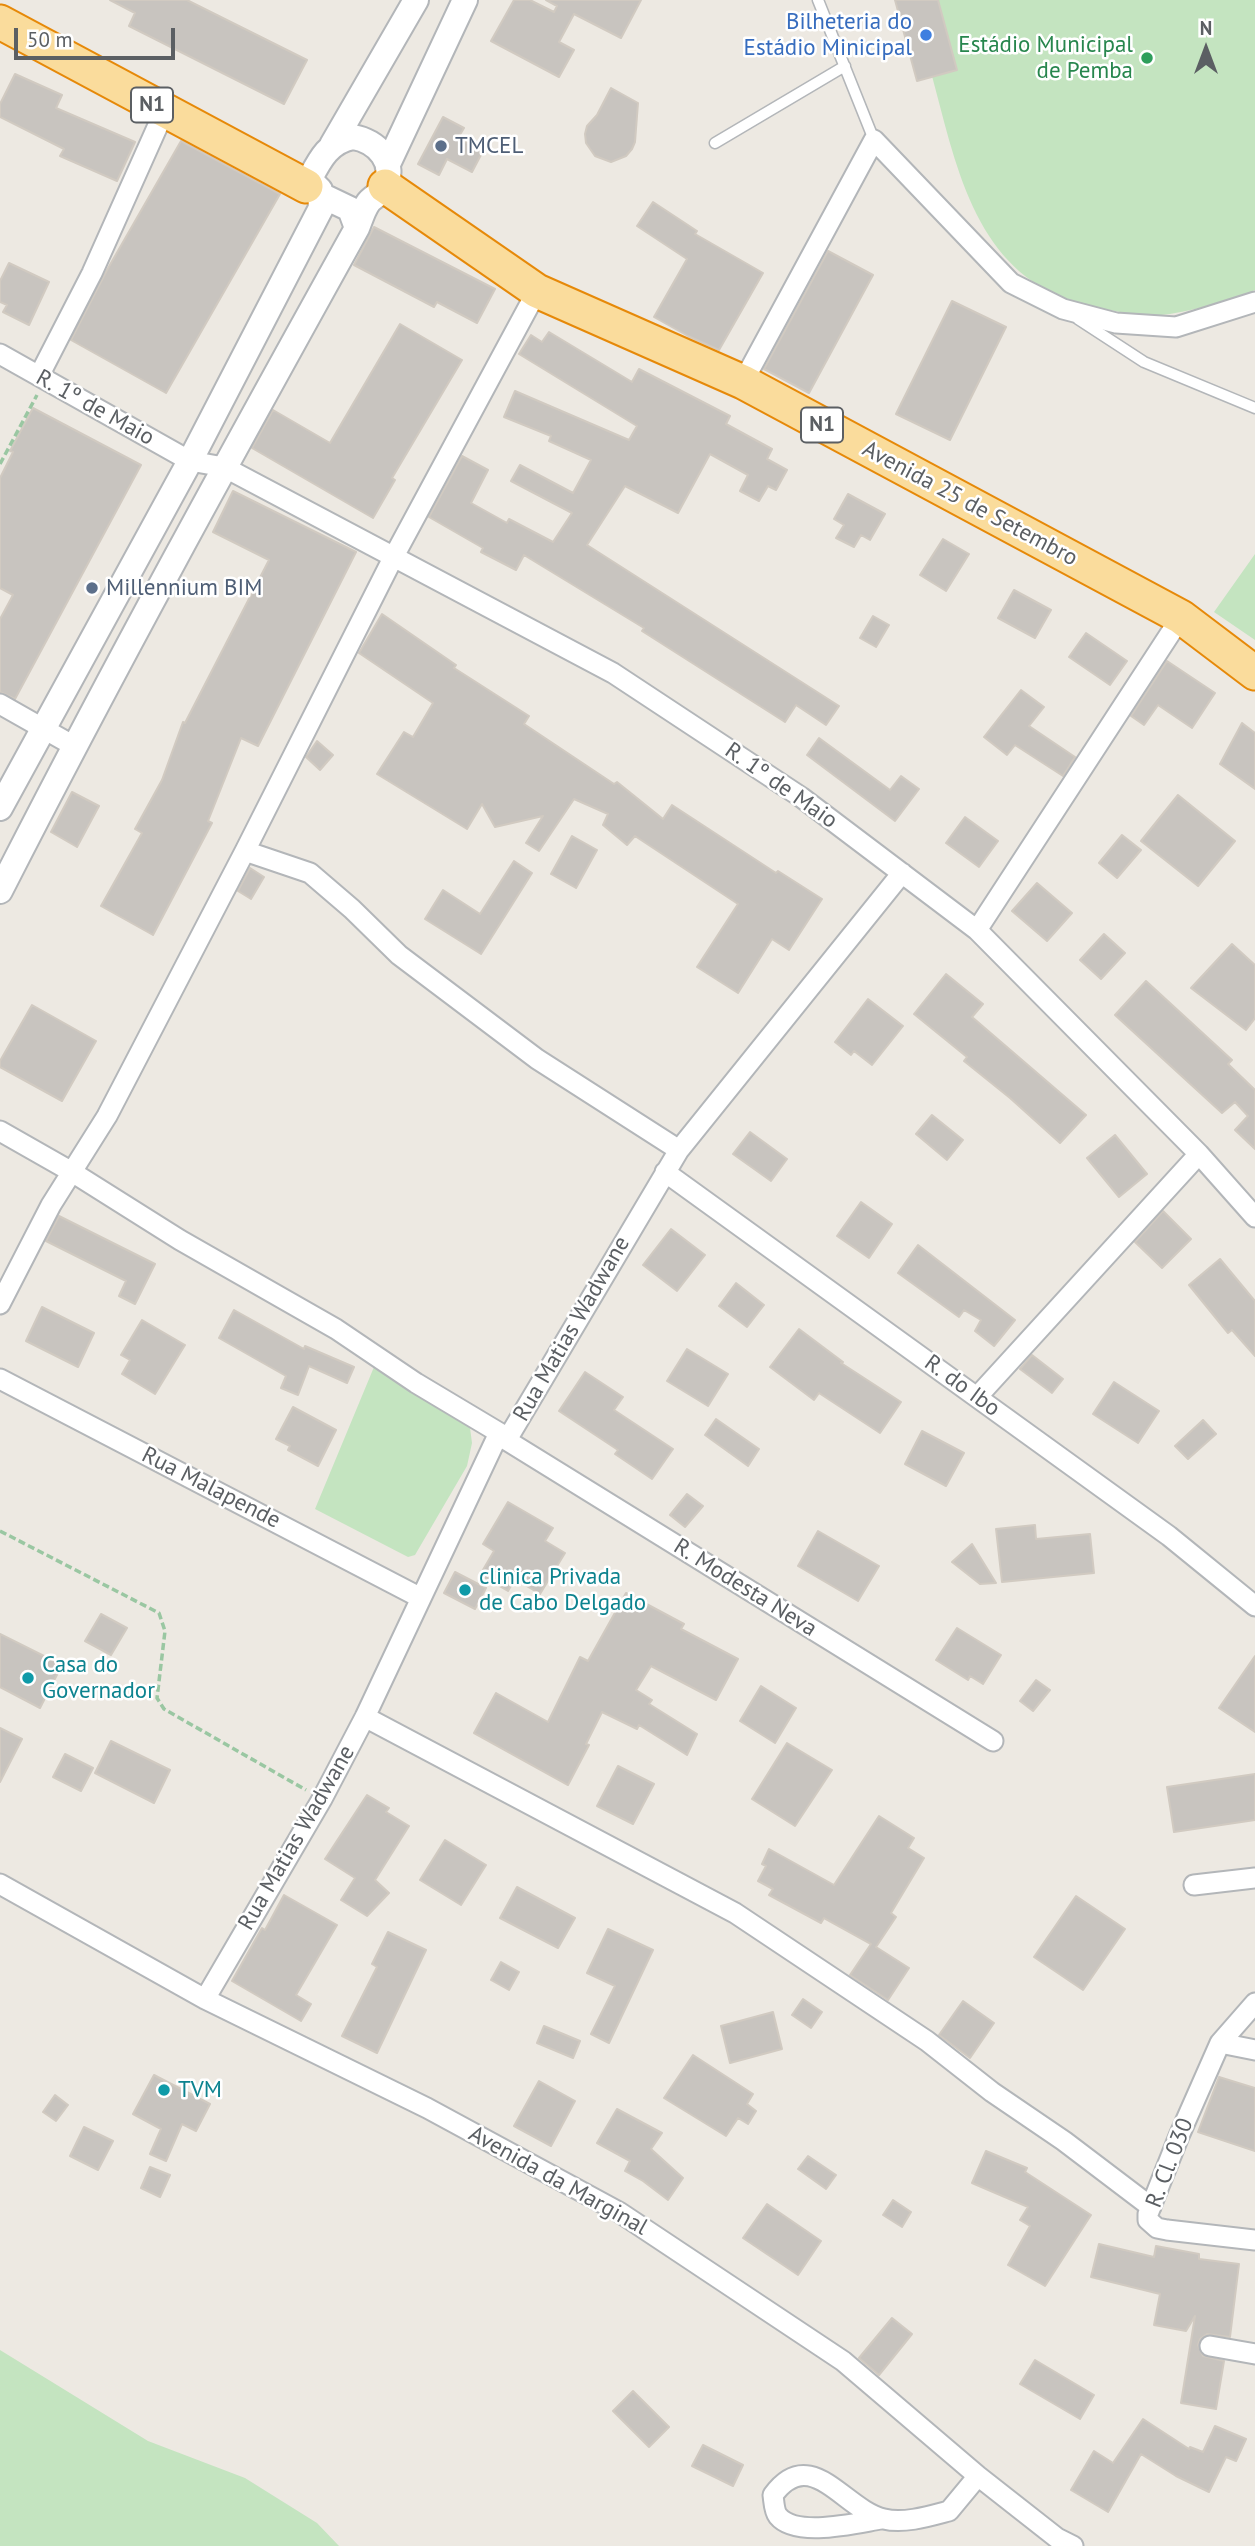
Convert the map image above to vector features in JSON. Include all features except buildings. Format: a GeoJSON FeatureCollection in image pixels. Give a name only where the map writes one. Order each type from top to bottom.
{"type":"FeatureCollection","features":[{"type":"Feature","properties":{"kind":"highway","name":"N1"},"geometry":{"type":"LineString","coordinates":[[0,22],[313,197]]}},
{"type":"Feature","properties":{"kind":"highway","name":"Avenida 25 de Setembro"},"geometry":{"type":"LineString","coordinates":[[386,175],[537,291],[743,382],[1181,617],[1255,673]]}},
{"type":"Feature","properties":{"kind":"street"},"geometry":{"type":"LineString","coordinates":[[332,145],[416,0]]}},
{"type":"Feature","properties":{"kind":"street"},"geometry":{"type":"LineString","coordinates":[[0,891],[74,746],[224,467],[386,175],[465,0]]}},
{"type":"Feature","properties":{"kind":"street"},"geometry":{"type":"LineString","coordinates":[[39,384],[164,112]]}},
{"type":"Feature","properties":{"kind":"street"},"geometry":{"type":"LineString","coordinates":[[0,808],[190,461],[313,197],[326,151],[342,139],[365,139],[375,144],[386,175]]}},
{"type":"Feature","properties":{"kind":"street"},"geometry":{"type":"LineString","coordinates":[[743,382],[874,140],[1011,283],[1063,309],[1116,323],[1176,327],[1255,302]]}},
{"type":"Feature","properties":{"kind":"street"},"geometry":{"type":"LineString","coordinates":[[313,197],[337,201],[350,209],[357,229]]}},
{"type":"Feature","properties":{"kind":"street"},"geometry":{"type":"LineString","coordinates":[[0,1304],[51,1205],[107,1116],[393,558],[537,291]]}},
{"type":"Feature","properties":{"kind":"street","name":"R. 1º de Maio"},"geometry":{"type":"LineString","coordinates":[[0,354],[39,384],[190,461],[224,467],[613,673],[801,797],[977,930],[1199,1154],[1255,1217]]}},
{"type":"Feature","properties":{"kind":"street"},"geometry":{"type":"LineString","coordinates":[[977,930],[1181,617]]}},
{"type":"Feature","properties":{"kind":"street"},"geometry":{"type":"LineString","coordinates":[[0,704],[74,746]]}},
{"type":"Feature","properties":{"kind":"street"},"geometry":{"type":"LineString","coordinates":[[245,851],[310,873],[399,955],[537,1059],[680,1150]]}},
{"type":"Feature","properties":{"kind":"street","name":"Rua Matias Wadwane"},"geometry":{"type":"LineString","coordinates":[[205,1998],[322,1799],[503,1437],[665,1172],[902,873]]}},
{"type":"Feature","properties":{"kind":"street","name":"R. Modesta Neva"},"geometry":{"type":"LineString","coordinates":[[0,1131],[72,1172],[180,1240],[336,1329],[503,1437],[993,1741]]}},
{"type":"Feature","properties":{"kind":"street"},"geometry":{"type":"LineString","coordinates":[[977,1397],[1199,1154]]}},
{"type":"Feature","properties":{"kind":"street","name":"R. do Ibo"},"geometry":{"type":"LineString","coordinates":[[665,1172],[1169,1536],[1255,1606]]}},
{"type":"Feature","properties":{"kind":"street","name":"Rua Malapende"},"geometry":{"type":"LineString","coordinates":[[0,1379],[421,1598]]}},
{"type":"Feature","properties":{"kind":"street"},"geometry":{"type":"LineString","coordinates":[[365,1717],[735,1913],[927,2040],[1151,2207]]}},
{"type":"Feature","properties":{"kind":"street"},"geometry":{"type":"LineString","coordinates":[[1194,1885],[1255,1878]]}},
{"type":"Feature","properties":{"kind":"street","name":"Avenida da Marginal"},"geometry":{"type":"LineString","coordinates":[[0,1884],[205,1998],[427,2108],[619,2212],[843,2361],[978,2476],[1057,2538],[1073,2546]]}},
{"type":"Feature","properties":{"kind":"street","name":"R. Cl. 030"},"geometry":{"type":"LineString","coordinates":[[1255,2003],[1220,2043],[1179,2136],[1151,2207],[1149,2220],[1157,2228],[1255,2240]]}},
{"type":"Feature","properties":{"kind":"street"},"geometry":{"type":"LineString","coordinates":[[1220,2043],[1255,2050]]}},
{"type":"Feature","properties":{"kind":"street"},"geometry":{"type":"LineString","coordinates":[[1210,2346],[1255,2354]]}},
{"type":"Feature","properties":{"kind":"street"},"geometry":{"type":"LineString","coordinates":[[881,2519],[852,2504],[832,2486],[815,2476],[795,2476],[783,2482],[774,2495],[776,2514],[788,2525],[804,2528],[881,2519],[895,2521],[949,2511],[978,2476]]}},
{"type":"Feature","properties":{"kind":"lane"},"geometry":{"type":"LineString","coordinates":[[818,0],[874,140]]}},
{"type":"Feature","properties":{"kind":"lane"},"geometry":{"type":"LineString","coordinates":[[715,143],[845,66]]}},
{"type":"Feature","properties":{"kind":"lane"},"geometry":{"type":"LineString","coordinates":[[1063,309],[1144,362],[1255,408]]}},
{"type":"Feature","properties":{"kind":"path"},"geometry":{"type":"LineString","coordinates":[[0,464],[39,384]]}},
{"type":"Feature","properties":{"kind":"path"},"geometry":{"type":"LineString","coordinates":[[0,1531],[159,1613],[165,1631],[157,1698],[164,1709],[322,1799]]}},
{"type":"Feature","properties":{"kind":"green space"},"geometry":{"type":"Polygon","coordinates":[[[912,0],[1255,0],[1255,290],[1190,310],[1141,316],[1071,301],[1040,286],[1014,266],[993,242],[963,183],[912,0]]]}},
{"type":"Feature","properties":{"kind":"green space"},"geometry":{"type":"Polygon","coordinates":[[[1255,554],[1255,640],[1214,612],[1255,554]]]}},
{"type":"Feature","properties":{"kind":"green space"},"geometry":{"type":"Polygon","coordinates":[[[374,1367],[469,1420],[472,1443],[467,1466],[415,1555],[408,1557],[315,1509],[374,1367]]]}},
{"type":"Feature","properties":{"kind":"green space"},"geometry":{"type":"Polygon","coordinates":[[[0,2350],[148,2441],[245,2478],[317,2523],[339,2546],[0,2546],[0,2350]]]}},
{"type":"Feature","properties":{"kind":"place","name":"Bilheteria do Estádio Minicipal"},"geometry":{"type":"Point","coordinates":[926,35]}},
{"type":"Feature","properties":{"kind":"place","name":"Estádio Municipal de Pemba"},"geometry":{"type":"Point","coordinates":[1147,58]}},
{"type":"Feature","properties":{"kind":"place","name":"TMCEL"},"geometry":{"type":"Point","coordinates":[441,146]}},
{"type":"Feature","properties":{"kind":"place","name":"Millennium BIM"},"geometry":{"type":"Point","coordinates":[92,588]}},
{"type":"Feature","properties":{"kind":"place","name":"clinica Privada de Cabo Delgado"},"geometry":{"type":"Point","coordinates":[465,1590]}},
{"type":"Feature","properties":{"kind":"place","name":"Casa do Governador"},"geometry":{"type":"Point","coordinates":[28,1678]}},
{"type":"Feature","properties":{"kind":"place","name":"TVM"},"geometry":{"type":"Point","coordinates":[164,2090]}}]}
